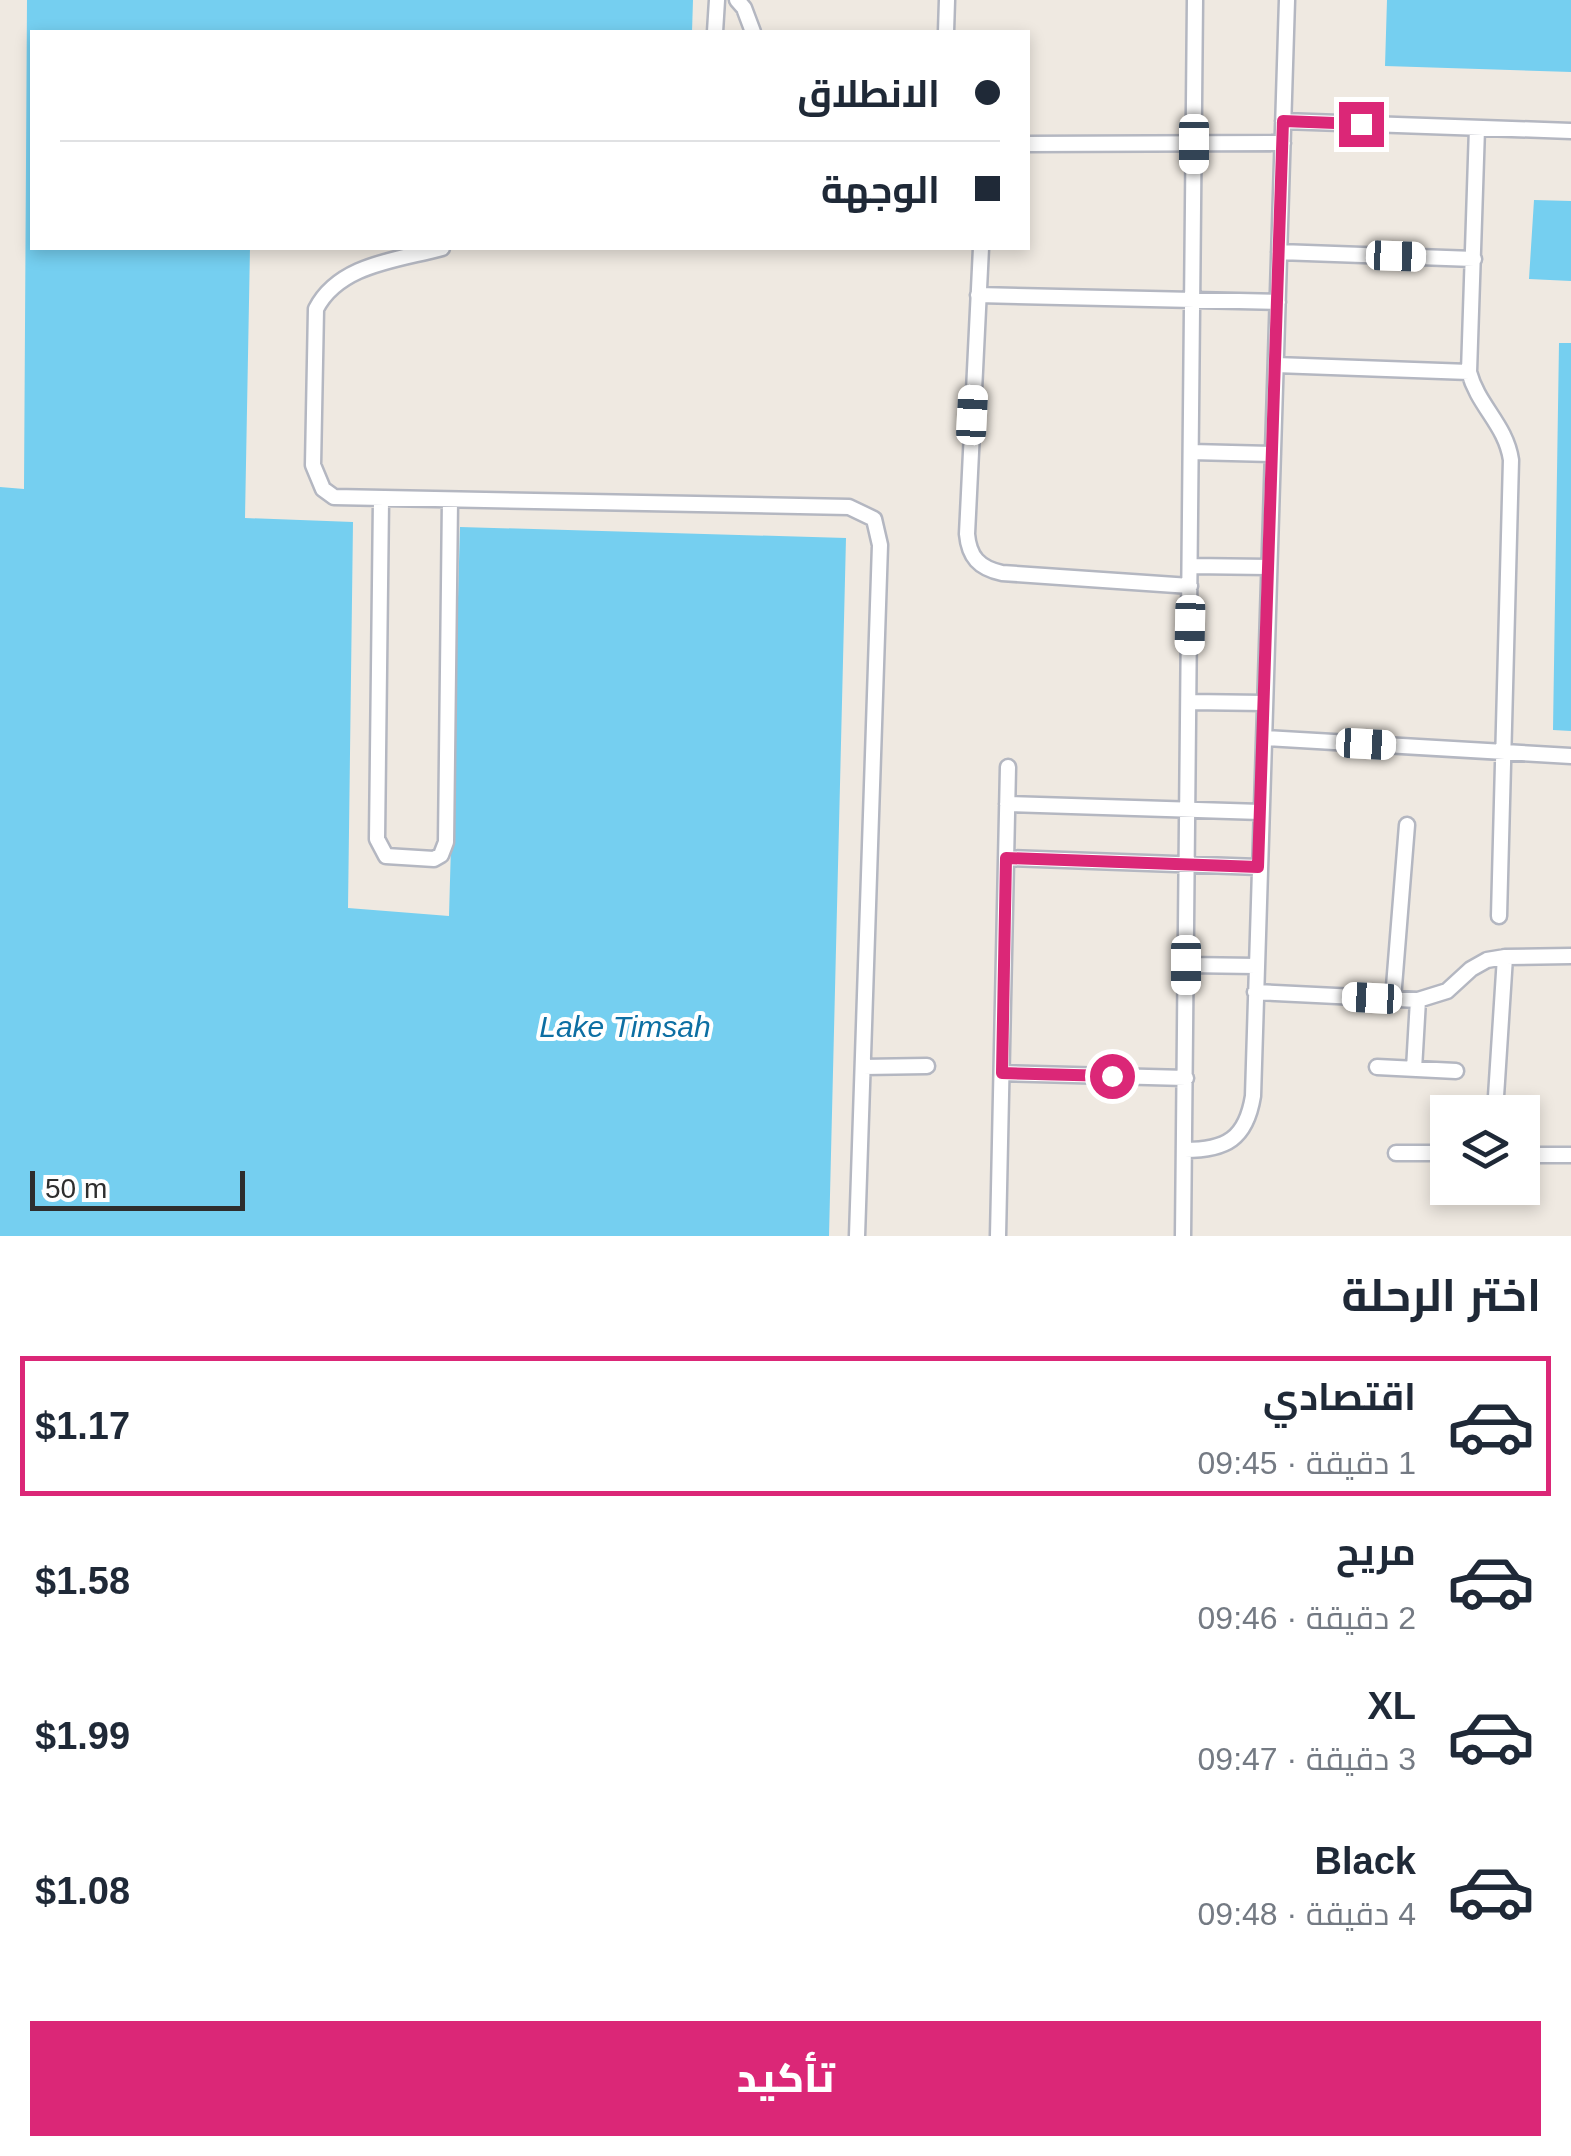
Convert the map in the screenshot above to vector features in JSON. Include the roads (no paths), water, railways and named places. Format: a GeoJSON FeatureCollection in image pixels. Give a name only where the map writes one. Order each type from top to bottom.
{"type":"FeatureCollection","features":[{"type":"Feature","properties":{"kind":"lane"},"geometry":{"type":"LineString","coordinates":[[714,30],[717,0]]}},
{"type":"Feature","properties":{"kind":"lane"},"geometry":{"type":"LineString","coordinates":[[737,0],[752,30]]}},
{"type":"Feature","properties":{"kind":"lane"},"geometry":{"type":"LineString","coordinates":[[946,30],[947,0]]}},
{"type":"Feature","properties":{"kind":"lane"},"geometry":{"type":"LineString","coordinates":[[1184,1236],[1195,0]]}},
{"type":"Feature","properties":{"kind":"lane"},"geometry":{"type":"LineString","coordinates":[[1185,1150],[1208,1150],[1226,1144],[1240,1132],[1250,1115],[1287,0]]}},
{"type":"Feature","properties":{"kind":"lane"},"geometry":{"type":"LineString","coordinates":[[1283,121],[1571,131]]}},
{"type":"Feature","properties":{"kind":"lane"},"geometry":{"type":"LineString","coordinates":[[1477,128],[1469,372],[1480,401],[1501,426],[1512,460],[1499,916]]}},
{"type":"Feature","properties":{"kind":"lane"},"geometry":{"type":"LineString","coordinates":[[1030,144],[1282,143]]}},
{"type":"Feature","properties":{"kind":"lane"},"geometry":{"type":"LineString","coordinates":[[435,250],[350,273],[324,293],[316,308],[315,476],[334,497],[849,507],[874,519],[880,545],[857,1236]]}},
{"type":"Feature","properties":{"kind":"lane"},"geometry":{"type":"LineString","coordinates":[[980,250],[967,534],[968,548],[976,561],[988,570],[1002,573],[1190,586]]}},
{"type":"Feature","properties":{"kind":"lane"},"geometry":{"type":"LineString","coordinates":[[1279,252],[1474,259]]}},
{"type":"Feature","properties":{"kind":"lane"},"geometry":{"type":"LineString","coordinates":[[978,295],[1278,302]]}},
{"type":"Feature","properties":{"kind":"lane"},"geometry":{"type":"LineString","coordinates":[[1276,365],[1469,372]]}},
{"type":"Feature","properties":{"kind":"lane"},"geometry":{"type":"LineString","coordinates":[[1191,452],[1273,454]]}},
{"type":"Feature","properties":{"kind":"lane"},"geometry":{"type":"LineString","coordinates":[[380,500],[378,839],[381,852],[392,858],[434,859],[441,855],[446,842],[450,500]]}},
{"type":"Feature","properties":{"kind":"lane"},"geometry":{"type":"LineString","coordinates":[[1190,566],[1269,567]]}},
{"type":"Feature","properties":{"kind":"lane"},"geometry":{"type":"LineString","coordinates":[[1189,702],[1265,703]]}},
{"type":"Feature","properties":{"kind":"lane"},"geometry":{"type":"LineString","coordinates":[[1264,738],[1571,756]]}},
{"type":"Feature","properties":{"kind":"lane"},"geometry":{"type":"LineString","coordinates":[[998,1236],[1008,767]]}},
{"type":"Feature","properties":{"kind":"lane"},"geometry":{"type":"LineString","coordinates":[[1008,804],[1261,812]]}},
{"type":"Feature","properties":{"kind":"lane"},"geometry":{"type":"LineString","coordinates":[[1393,999],[1406,825]]}},
{"type":"Feature","properties":{"kind":"lane"},"geometry":{"type":"LineString","coordinates":[[1006,858],[1258,867]]}},
{"type":"Feature","properties":{"kind":"lane"},"geometry":{"type":"LineString","coordinates":[[1256,992],[1418,1000],[1447,991],[1471,969],[1488,960],[1571,956]]}},
{"type":"Feature","properties":{"kind":"lane"},"geometry":{"type":"LineString","coordinates":[[1497,1095],[1506,957]]}},
{"type":"Feature","properties":{"kind":"lane"},"geometry":{"type":"LineString","coordinates":[[1186,965],[1256,966]]}},
{"type":"Feature","properties":{"kind":"lane"},"geometry":{"type":"LineString","coordinates":[[1414,1069],[1418,1000]]}},
{"type":"Feature","properties":{"kind":"lane"},"geometry":{"type":"LineString","coordinates":[[863,1066],[927,1066]]}},
{"type":"Feature","properties":{"kind":"lane"},"geometry":{"type":"LineString","coordinates":[[1377,1067],[1456,1071]]}},
{"type":"Feature","properties":{"kind":"lane"},"geometry":{"type":"LineString","coordinates":[[1002,1073],[1186,1078]]}},
{"type":"Feature","properties":{"kind":"lane"},"geometry":{"type":"LineString","coordinates":[[1396,1152],[1430,1153]]}},
{"type":"Feature","properties":{"kind":"lane"},"geometry":{"type":"LineString","coordinates":[[1540,1154],[1571,1155]]}},
{"type":"Feature","properties":{"kind":"water","name":"Lake Timsah"},"geometry":{"type":"Polygon","coordinates":[[[27,0],[693,0],[692,30],[30,30],[30,250],[250,250],[245,518],[353,522],[348,908],[449,916],[460,527],[846,538],[829,1236],[0,1236],[0,487],[24,489],[27,0]]]}},
{"type":"Feature","properties":{"kind":"water"},"geometry":{"type":"Polygon","coordinates":[[[1387,0],[1571,0],[1571,72],[1385,66],[1387,0]]]}},
{"type":"Feature","properties":{"kind":"water"},"geometry":{"type":"Polygon","coordinates":[[[1534,200],[1571,201],[1571,281],[1529,279],[1534,200]]]}},
{"type":"Feature","properties":{"kind":"water"},"geometry":{"type":"Polygon","coordinates":[[[1559,343],[1571,343],[1571,731],[1553,730],[1559,343]]]}}]}
